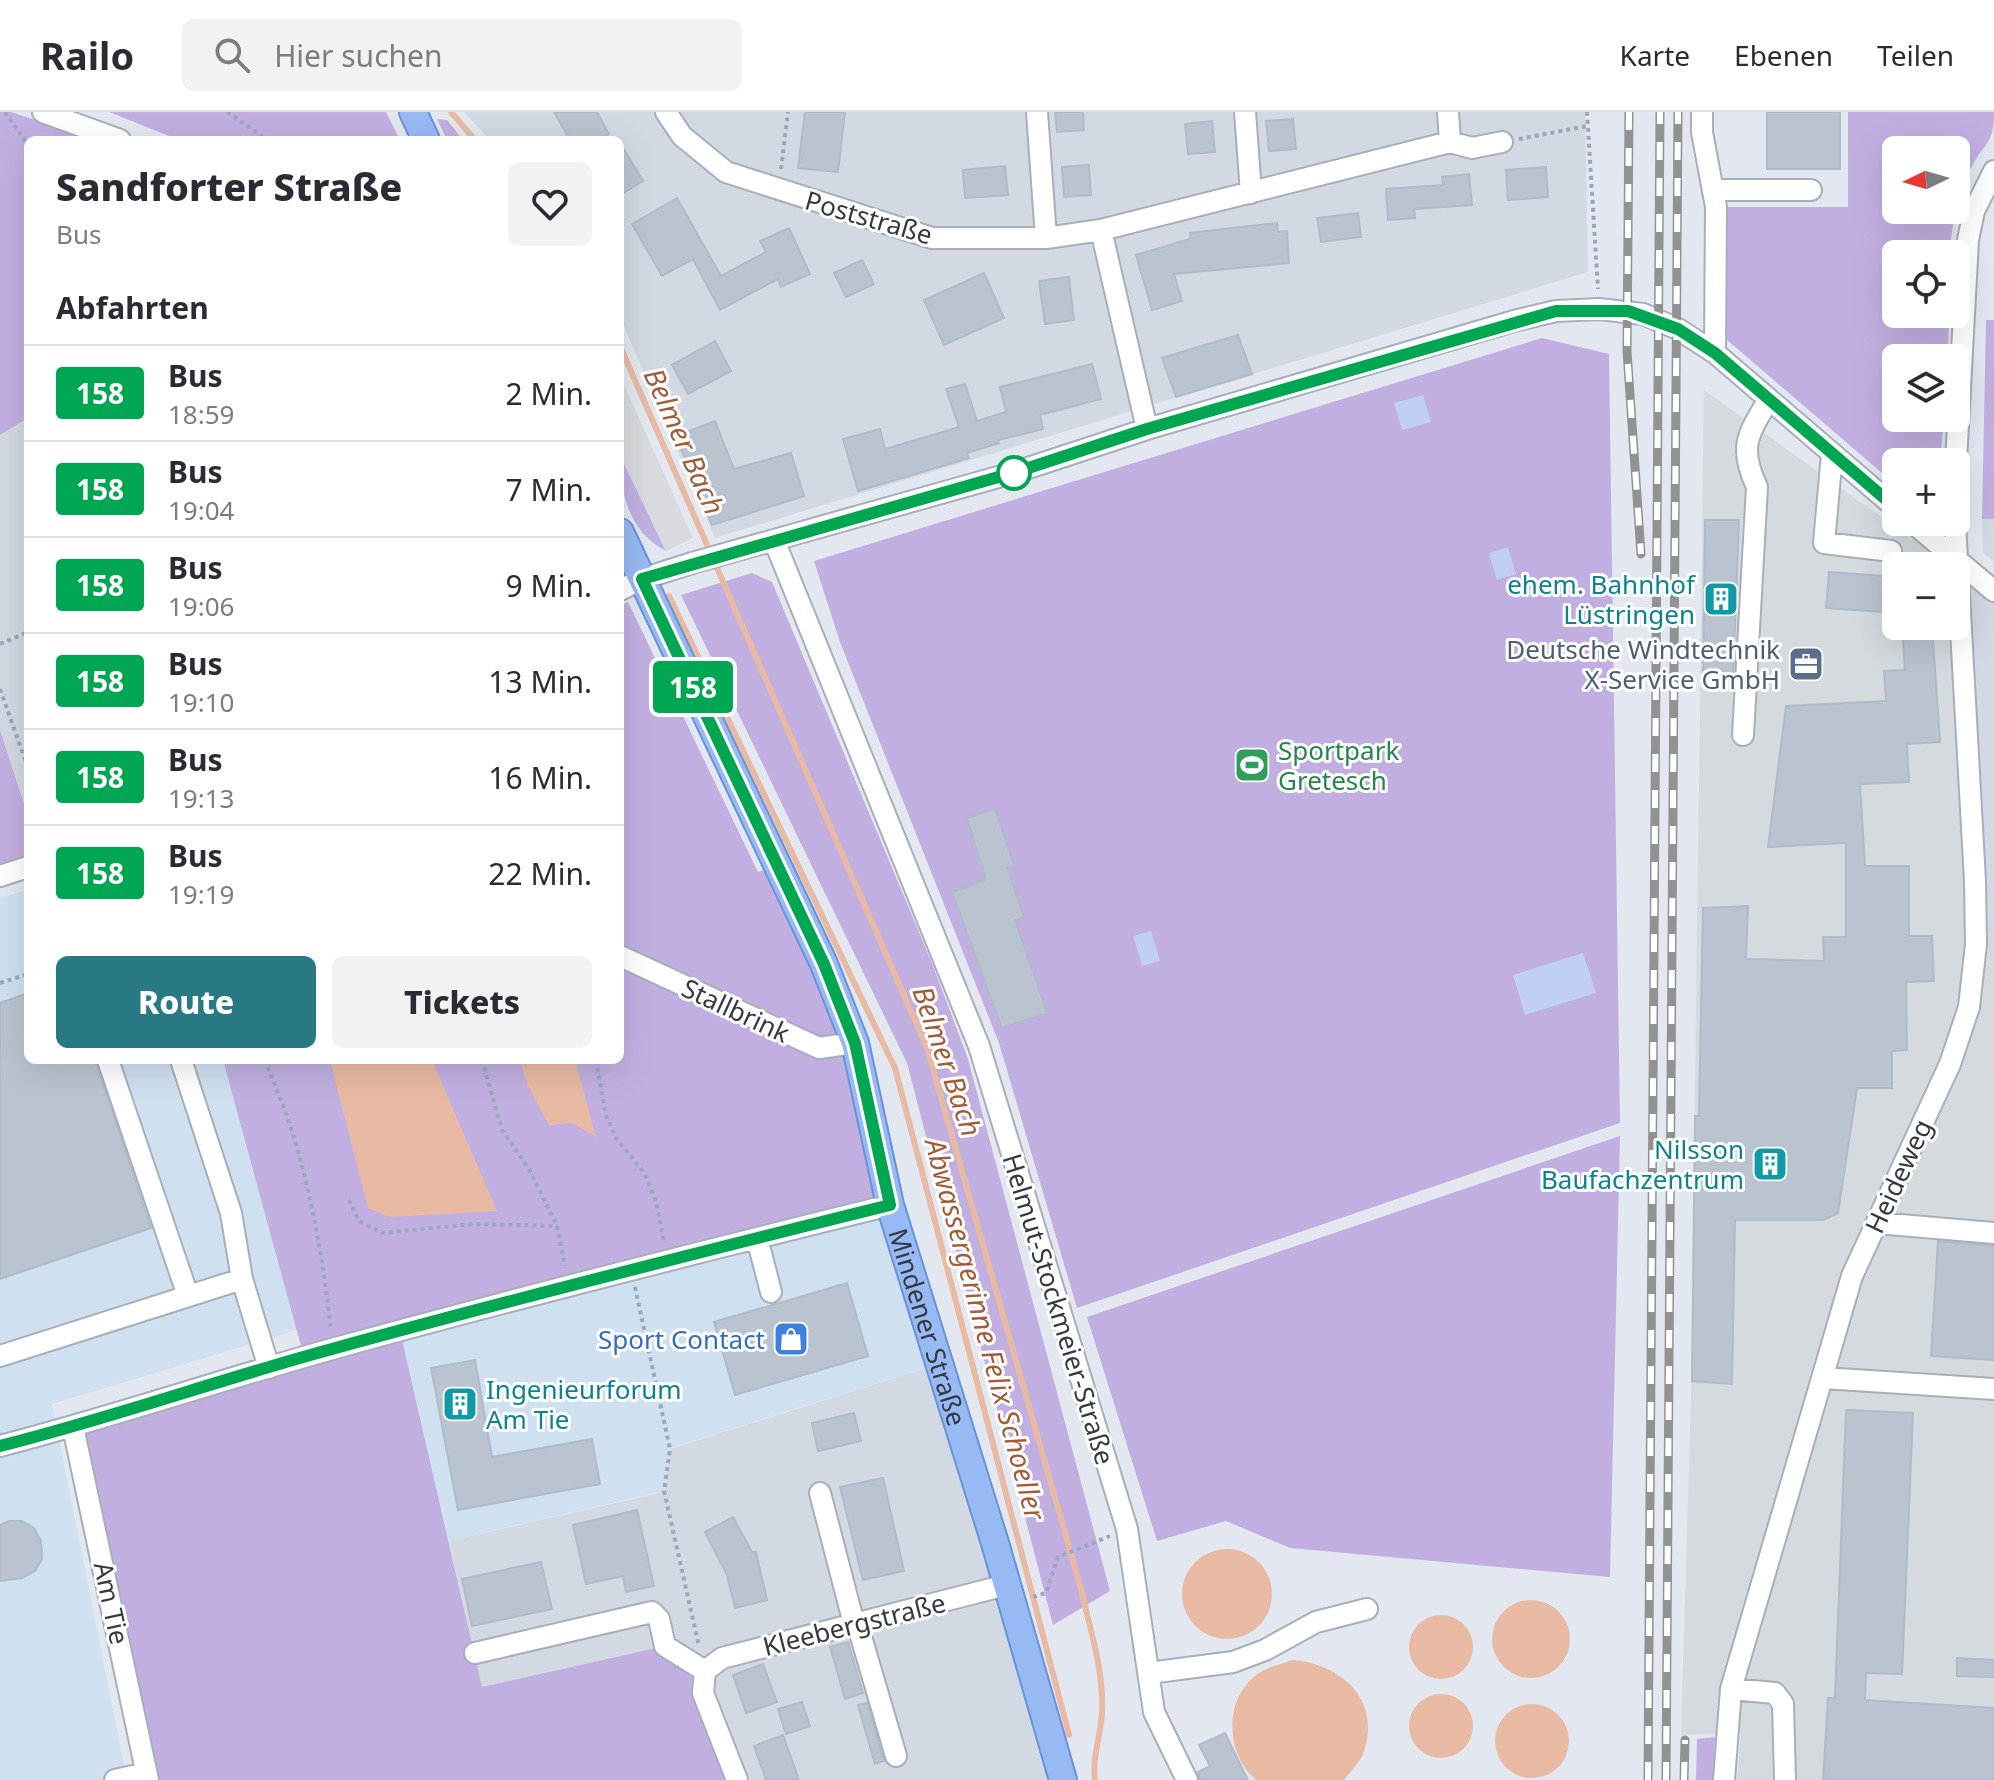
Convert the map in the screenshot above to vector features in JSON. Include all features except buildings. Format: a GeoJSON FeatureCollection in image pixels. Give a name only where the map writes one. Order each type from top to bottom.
{"type":"FeatureCollection","features":[{"type":"Feature","properties":{"kind":"main road"},"geometry":{"type":"LineString","coordinates":[[413,112],[424,136]]}},
{"type":"Feature","properties":{"kind":"main road","name":"Mindener Straße"},"geometry":{"type":"LineString","coordinates":[[624,551],[631,584],[824,964],[855,1043],[890,1205],[1063,1780]]}},
{"type":"Feature","properties":{"kind":"street"},"geometry":{"type":"LineString","coordinates":[[43,112],[109,136]]}},
{"type":"Feature","properties":{"kind":"street","name":"Poststraße"},"geometry":{"type":"LineString","coordinates":[[666,112],[682,136],[726,172],[932,238],[1046,238],[1101,230],[1450,142],[1472,148],[1502,142]]}},
{"type":"Feature","properties":{"kind":"street"},"geometry":{"type":"LineString","coordinates":[[1037,112],[1046,238]]}},
{"type":"Feature","properties":{"kind":"street"},"geometry":{"type":"LineString","coordinates":[[1245,112],[1251,193]]}},
{"type":"Feature","properties":{"kind":"street"},"geometry":{"type":"LineString","coordinates":[[1448,112],[1450,142]]}},
{"type":"Feature","properties":{"kind":"street"},"geometry":{"type":"LineString","coordinates":[[1702,112],[1702,132],[1713,190],[1715,353]]}},
{"type":"Feature","properties":{"kind":"street"},"geometry":{"type":"LineString","coordinates":[[1957,448],[1968,240],[1974,211],[1994,171]]}},
{"type":"Feature","properties":{"kind":"street"},"geometry":{"type":"LineString","coordinates":[[1713,190],[1811,190]]}},
{"type":"Feature","properties":{"kind":"street"},"geometry":{"type":"LineString","coordinates":[[1101,230],[1147,429]]}},
{"type":"Feature","properties":{"kind":"street"},"geometry":{"type":"LineString","coordinates":[[631,584],[692,563],[1016,472],[1147,429],[1556,311],[1599,309],[1643,314],[1678,329],[1715,353],[1882,496]]}},
{"type":"Feature","properties":{"kind":"street"},"geometry":{"type":"LineString","coordinates":[[1743,735],[1757,487],[1748,468],[1746,439],[1769,399]]}},
{"type":"Feature","properties":{"kind":"street"},"geometry":{"type":"LineString","coordinates":[[1832,454],[1824,543],[1891,551]]}},
{"type":"Feature","properties":{"kind":"street"},"geometry":{"type":"LineString","coordinates":[[1929,536],[1948,552]]}},
{"type":"Feature","properties":{"kind":"street","name":"Helmut-Stockmeier-Straße"},"geometry":{"type":"LineString","coordinates":[[774,540],[979,1046],[1127,1529],[1154,1712],[1187,1780]]}},
{"type":"Feature","properties":{"kind":"street"},"geometry":{"type":"LineString","coordinates":[[1970,571],[1994,591]]}},
{"type":"Feature","properties":{"kind":"street","name":"Heideweg"},"geometry":{"type":"LineString","coordinates":[[1724,1780],[1731,1689],[1852,1276],[1950,1064],[1969,1007],[1976,944],[1975,881],[1961,640]]}},
{"type":"Feature","properties":{"kind":"street"},"geometry":{"type":"LineString","coordinates":[[0,876],[24,868]]}},
{"type":"Feature","properties":{"kind":"street","name":"Stallbrink"},"geometry":{"type":"LineString","coordinates":[[624,958],[819,1048],[855,1043]]}},
{"type":"Feature","properties":{"kind":"street"},"geometry":{"type":"LineString","coordinates":[[109,1064],[188,1296]]}},
{"type":"Feature","properties":{"kind":"street"},"geometry":{"type":"LineString","coordinates":[[182,1064],[231,1213],[242,1279],[269,1368]]}},
{"type":"Feature","properties":{"kind":"street"},"geometry":{"type":"LineString","coordinates":[[0,1446],[333,1348],[569,1284],[890,1205]]}},
{"type":"Feature","properties":{"kind":"street"},"geometry":{"type":"LineString","coordinates":[[1877,1223],[1994,1233]]}},
{"type":"Feature","properties":{"kind":"street"},"geometry":{"type":"LineString","coordinates":[[757,1238],[771,1292]]}},
{"type":"Feature","properties":{"kind":"street"},"geometry":{"type":"LineString","coordinates":[[0,1356],[242,1279]]}},
{"type":"Feature","properties":{"kind":"street"},"geometry":{"type":"LineString","coordinates":[[1823,1378],[1994,1389]]}},
{"type":"Feature","properties":{"kind":"street","name":"Am Tie"},"geometry":{"type":"LineString","coordinates":[[73,1427],[147,1776]]}},
{"type":"Feature","properties":{"kind":"street"},"geometry":{"type":"LineString","coordinates":[[820,1493],[855,1624],[896,1756]]}},
{"type":"Feature","properties":{"kind":"street","name":"Kleebergstraße"},"geometry":{"type":"LineString","coordinates":[[705,1671],[722,1658],[1006,1585]]}},
{"type":"Feature","properties":{"kind":"street"},"geometry":{"type":"LineString","coordinates":[[1149,1673],[1233,1662],[1265,1650],[1316,1622],[1367,1609]]}},
{"type":"Feature","properties":{"kind":"street"},"geometry":{"type":"LineString","coordinates":[[475,1653],[652,1612],[659,1619],[665,1646],[705,1671],[703,1693],[737,1780]]}},
{"type":"Feature","properties":{"kind":"street"},"geometry":{"type":"LineString","coordinates":[[1731,1689],[1775,1693],[1783,1704],[1785,1780]]}},
{"type":"Feature","properties":{"kind":"street"},"geometry":{"type":"LineString","coordinates":[[115,1780],[147,1776]]}},
{"type":"Feature","properties":{"kind":"path"},"geometry":{"type":"LineString","coordinates":[[5,112],[24,139]]}},
{"type":"Feature","properties":{"kind":"path"},"geometry":{"type":"LineString","coordinates":[[227,112],[262,136]]}},
{"type":"Feature","properties":{"kind":"path"},"geometry":{"type":"LineString","coordinates":[[778,191],[788,112]]}},
{"type":"Feature","properties":{"kind":"path"},"geometry":{"type":"LineString","coordinates":[[1587,112],[1599,309]]}},
{"type":"Feature","properties":{"kind":"path"},"geometry":{"type":"LineString","coordinates":[[1502,142],[1587,126]]}},
{"type":"Feature","properties":{"kind":"path"},"geometry":{"type":"LineString","coordinates":[[0,644],[24,634]]}},
{"type":"Feature","properties":{"kind":"path"},"geometry":{"type":"LineString","coordinates":[[0,689],[24,757]]}},
{"type":"Feature","properties":{"kind":"path"},"geometry":{"type":"LineString","coordinates":[[0,983],[24,975]]}},
{"type":"Feature","properties":{"kind":"path"},"geometry":{"type":"LineString","coordinates":[[266,1064],[285,1113],[302,1172],[327,1291],[333,1348]]}},
{"type":"Feature","properties":{"kind":"path"},"geometry":{"type":"LineString","coordinates":[[483,1064],[502,1130],[529,1169],[557,1226],[569,1284]]}},
{"type":"Feature","properties":{"kind":"path"},"geometry":{"type":"LineString","coordinates":[[597,1064],[606,1116],[616,1138],[645,1174],[656,1201],[668,1260]]}},
{"type":"Feature","properties":{"kind":"path"},"geometry":{"type":"LineString","coordinates":[[349,1200],[359,1221],[382,1233],[473,1224],[557,1226]]}},
{"type":"Feature","properties":{"kind":"path"},"geometry":{"type":"LineString","coordinates":[[631,1269],[670,1449],[664,1491],[705,1671]]}},
{"type":"Feature","properties":{"kind":"path"},"geometry":{"type":"LineString","coordinates":[[1046,1593],[1058,1557],[1127,1529]]}},
{"type":"Feature","properties":{"kind":"shaded area"},"geometry":{"type":"Polygon","coordinates":[[[0,112],[11,112],[85,136],[24,136],[24,420],[0,435],[0,112]]]}},
{"type":"Feature","properties":{"kind":"shaded area"},"geometry":{"type":"Polygon","coordinates":[[[109,112],[386,112],[398,136],[169,136],[109,112]]]}},
{"type":"Feature","properties":{"kind":"shaded area"},"geometry":{"type":"Polygon","coordinates":[[[464,112],[1585,112],[1588,272],[715,538],[624,326],[624,136],[486,136],[464,112]]]}},
{"type":"Feature","properties":{"kind":"shaded area"},"geometry":{"type":"Polygon","coordinates":[[[1848,112],[1994,112],[1990,138],[1970,170],[1970,136],[1882,136],[1882,224],[1954,224],[1952,240],[1882,240],[1882,328],[1949,328],[1948,344],[1882,344],[1882,432],[1943,432],[1941,448],[1882,448],[1882,473],[1726,339],[1726,207],[1848,207],[1848,112]]]}},
{"type":"Feature","properties":{"kind":"shaded area"},"geometry":{"type":"Polygon","coordinates":[[[437,119],[447,120],[460,136],[445,136],[437,119]]]}},
{"type":"Feature","properties":{"kind":"shaded area"},"geometry":{"type":"Polygon","coordinates":[[[1986,320],[1994,320],[1994,519],[1982,519],[1986,320]]]}},
{"type":"Feature","properties":{"kind":"shaded area","name":"Sportpark Gretesch"},"geometry":{"type":"Polygon","coordinates":[[[1542,338],[1609,354],[1620,1123],[1077,1308],[999,1043],[840,642],[814,561],[1542,338]]]}},
{"type":"Feature","properties":{"kind":"shaded area"},"geometry":{"type":"Polygon","coordinates":[[[624,385],[693,538],[666,551],[624,463],[624,385]]]}},
{"type":"Feature","properties":{"kind":"shaded area"},"geometry":{"type":"Polygon","coordinates":[[[1704,390],[1882,517],[1882,536],[1908,536],[1930,552],[1882,552],[1882,640],[1970,640],[1989,963],[1994,962],[1994,1780],[1737,1780],[1741,1733],[1681,1735],[1691,1398],[1704,390]]]}},
{"type":"Feature","properties":{"kind":"shaded area"},"geometry":{"type":"Polygon","coordinates":[[[24,420],[24,804],[0,730],[0,435],[24,420]]]}},
{"type":"Feature","properties":{"kind":"shaded area"},"geometry":{"type":"Polygon","coordinates":[[[624,463],[666,551],[643,533],[625,497],[624,463]]]}},
{"type":"Feature","properties":{"kind":"shaded area"},"geometry":{"type":"Polygon","coordinates":[[[1982,519],[1994,519],[1994,562],[1983,553],[1982,519]]]}},
{"type":"Feature","properties":{"kind":"shaded area"},"geometry":{"type":"Polygon","coordinates":[[[752,573],[772,582],[932,963],[968,1059],[1110,1591],[1053,1625],[907,1063],[681,595],[752,573]]]}},
{"type":"Feature","properties":{"kind":"shaded area"},"geometry":{"type":"Polygon","coordinates":[[[1970,581],[1994,602],[1994,962],[1989,963],[1970,640],[1970,581]]]}},
{"type":"Feature","properties":{"kind":"shaded area"},"geometry":{"type":"Polygon","coordinates":[[[628,602],[758,872],[777,865],[824,964],[890,1205],[400,1331],[482,1687],[665,1646],[705,1671],[737,1780],[147,1780],[73,1427],[304,1357],[224,1064],[624,1064],[624,604],[628,602]]]}},
{"type":"Feature","properties":{"kind":"shaded area"},"geometry":{"type":"Polygon","coordinates":[[[0,730],[24,804],[24,861],[0,869],[0,730]]]}},
{"type":"Feature","properties":{"kind":"shaded area"},"geometry":{"type":"Polygon","coordinates":[[[24,890],[24,1064],[224,1064],[297,1330],[52,1404],[127,1780],[0,1780],[0,898],[24,890]]]}},
{"type":"Feature","properties":{"kind":"shaded area"},"geometry":{"type":"Polygon","coordinates":[[[1994,997],[1994,1074],[1970,1072],[1985,1034],[1994,997]]]}},
{"type":"Feature","properties":{"kind":"shaded area"},"geometry":{"type":"Polygon","coordinates":[[[331,1064],[434,1064],[497,1211],[390,1217],[368,1208],[331,1064]]]}},
{"type":"Feature","properties":{"kind":"shaded area"},"geometry":{"type":"Polygon","coordinates":[[[521,1064],[576,1064],[596,1137],[572,1123],[549,1125],[528,1086],[521,1064]]]}},
{"type":"Feature","properties":{"kind":"shaded area"},"geometry":{"type":"Polygon","coordinates":[[[1620,1136],[1610,1577],[1290,1548],[1226,1521],[1157,1541],[1087,1317],[1620,1136]]]}},
{"type":"Feature","properties":{"kind":"shaded area"},"geometry":{"type":"Polygon","coordinates":[[[890,1205],[939,1364],[670,1448],[664,1491],[449,1541],[400,1331],[890,1205]]]}},
{"type":"Feature","properties":{"kind":"shaded area"},"geometry":{"type":"Polygon","coordinates":[[[939,1364],[1063,1780],[737,1780],[665,1646],[482,1688],[449,1541],[664,1492],[670,1449],[939,1364]]]}},
{"type":"Feature","properties":{"kind":"shaded area"},"geometry":{"type":"Polygon","coordinates":[[[1227,1549],[1244,1552],[1259,1562],[1269,1577],[1272,1594],[1269,1611],[1259,1626],[1244,1636],[1227,1639],[1210,1636],[1195,1626],[1185,1611],[1182,1594],[1185,1577],[1195,1562],[1210,1552],[1227,1549]]]}},
{"type":"Feature","properties":{"kind":"shaded area"},"geometry":{"type":"Polygon","coordinates":[[[1531,1600],[1546,1603],[1559,1611],[1567,1624],[1570,1639],[1567,1654],[1559,1667],[1546,1675],[1531,1678],[1516,1675],[1503,1667],[1495,1654],[1492,1639],[1495,1624],[1503,1611],[1516,1603],[1531,1600]]]}},
{"type":"Feature","properties":{"kind":"shaded area"},"geometry":{"type":"Polygon","coordinates":[[[1441,1615],[1459,1621],[1467,1629],[1473,1647],[1467,1665],[1459,1673],[1441,1679],[1423,1673],[1415,1665],[1409,1647],[1415,1629],[1423,1621],[1441,1615]]]}},
{"type":"Feature","properties":{"kind":"shaded area"},"geometry":{"type":"Polygon","coordinates":[[[1292,1660],[1327,1668],[1353,1688],[1362,1702],[1368,1735],[1363,1754],[1344,1780],[1256,1780],[1245,1769],[1238,1755],[1232,1724],[1240,1694],[1249,1681],[1262,1671],[1292,1660]]]}},
{"type":"Feature","properties":{"kind":"shaded area"},"geometry":{"type":"Polygon","coordinates":[[[1441,1694],[1453,1696],[1464,1703],[1471,1714],[1471,1738],[1464,1749],[1453,1756],[1441,1758],[1429,1756],[1418,1749],[1411,1738],[1409,1726],[1411,1714],[1418,1703],[1429,1696],[1441,1694]]]}},
{"type":"Feature","properties":{"kind":"shaded area"},"geometry":{"type":"Polygon","coordinates":[[[1532,1704],[1553,1710],[1563,1720],[1569,1741],[1563,1762],[1553,1772],[1532,1778],[1511,1772],[1501,1762],[1495,1741],[1501,1720],[1511,1710],[1532,1704]]]}},
{"type":"Feature","properties":{"kind":"shaded area"},"geometry":{"type":"Polygon","coordinates":[[[1715,1737],[1713,1780],[1696,1780],[1697,1739],[1715,1737]]]}},
{"type":"Feature","properties":{"kind":"sand"},"geometry":{"type":"Polygon","coordinates":[[[1423,395],[1431,422],[1402,430],[1394,403],[1423,395]]]}},
{"type":"Feature","properties":{"kind":"sand"},"geometry":{"type":"Polygon","coordinates":[[[1508,547],[1516,574],[1497,580],[1489,553],[1508,547]]]}},
{"type":"Feature","properties":{"kind":"sand"},"geometry":{"type":"Polygon","coordinates":[[[1151,931],[1160,961],[1142,966],[1133,936],[1151,931]]]}},
{"type":"Feature","properties":{"kind":"sand"},"geometry":{"type":"Polygon","coordinates":[[[1583,953],[1596,993],[1525,1015],[1513,975],[1583,953]]]}},
{"type":"Feature","properties":{"kind":"waterway","name":"Belmer Bach"},"geometry":{"type":"LineString","coordinates":[[451,112],[472,136]]}},
{"type":"Feature","properties":{"kind":"waterway","name":"Belmer Bach"},"geometry":{"type":"LineString","coordinates":[[624,355],[927,1048],[1092,1635],[1102,1697],[1095,1780]]}},
{"type":"Feature","properties":{"kind":"waterway","name":"Abwassergerinne Felix Schoeller"},"geometry":{"type":"LineString","coordinates":[[669,596],[895,1068],[1069,1735]]}},
{"type":"Feature","properties":{"kind":"railway"},"geometry":{"type":"LineString","coordinates":[[1629,112],[1627,351],[1641,554]]}},
{"type":"Feature","properties":{"kind":"railway"},"geometry":{"type":"LineString","coordinates":[[1648,1780],[1660,112]]}},
{"type":"Feature","properties":{"kind":"railway"},"geometry":{"type":"LineString","coordinates":[[1666,1780],[1678,112]]}},
{"type":"Feature","properties":{"kind":"railway"},"geometry":{"type":"LineString","coordinates":[[1684,1780],[1685,1740]]}},
{"type":"Feature","properties":{"kind":"bus line","name":"158"},"geometry":{"type":"LineString","coordinates":[[0,1446],[90,1423],[304,1357],[569,1284],[890,1205],[855,1043],[824,964],[642,579],[1016,472],[1147,429],[1556,311],[1628,311],[1678,329],[1715,353],[1882,496]]}},
{"type":"Feature","properties":{"kind":"place","name":"ehem. Bahnhof Lüstringen"},"geometry":{"type":"Point","coordinates":[1721,599]}},
{"type":"Feature","properties":{"kind":"place","name":"Deutsche Windtechnik X-Service GmbH"},"geometry":{"type":"Point","coordinates":[1806,664]}},
{"type":"Feature","properties":{"kind":"place","name":"Sportpark Gretesch"},"geometry":{"type":"Point","coordinates":[1252,765]}},
{"type":"Feature","properties":{"kind":"place","name":"Nilsson Baufachzentrum"},"geometry":{"type":"Point","coordinates":[1770,1164]}},
{"type":"Feature","properties":{"kind":"place","name":"Sport Contact"},"geometry":{"type":"Point","coordinates":[791,1339]}},
{"type":"Feature","properties":{"kind":"place","name":"Ingenieurforum Am Tie"},"geometry":{"type":"Point","coordinates":[460,1404]}}]}
